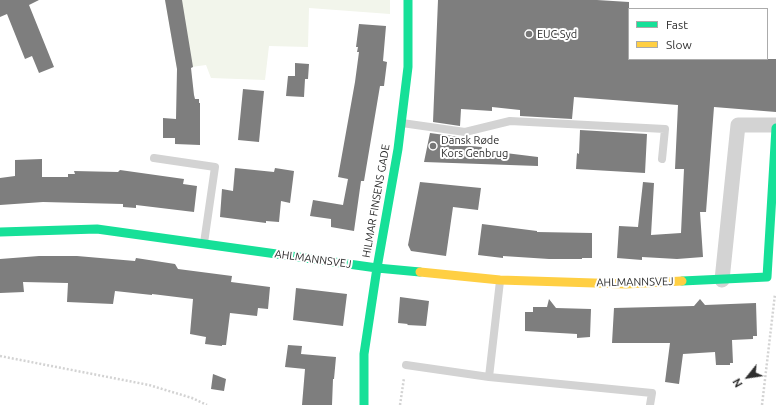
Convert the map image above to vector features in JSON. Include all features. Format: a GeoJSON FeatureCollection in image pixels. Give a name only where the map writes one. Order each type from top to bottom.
{"type":"FeatureCollection","features":[{"type":"Feature","properties":{"kind":"street","name":"HILMAR FINSENS GADE"},"geometry":{"type":"LineString","coordinates":[[364,405],[364,354],[376,268],[398,149],[408,67],[408,0]]}},
{"type":"Feature","properties":{"kind":"street"},"geometry":{"type":"LineString","coordinates":[[722,280],[738,125],[776,125]]}},
{"type":"Feature","properties":{"kind":"street"},"geometry":{"type":"LineString","coordinates":[[767,278],[776,128]]}},
{"type":"Feature","properties":{"kind":"street","name":"AHLMANNSVEJ"},"geometry":{"type":"LineString","coordinates":[[0,232],[97,229],[376,268],[500,280],[626,284],[767,278]]}},
{"type":"Feature","properties":{"kind":"lane"},"geometry":{"type":"LineString","coordinates":[[401,123],[465,132],[510,120],[665,129],[662,159]]}},
{"type":"Feature","properties":{"kind":"lane"},"geometry":{"type":"LineString","coordinates":[[154,158],[215,167],[204,244]]}},
{"type":"Feature","properties":{"kind":"lane"},"geometry":{"type":"LineString","coordinates":[[489,377],[500,280]]}},
{"type":"Feature","properties":{"kind":"lane"},"geometry":{"type":"LineString","coordinates":[[406,366],[489,377],[652,393],[650,405]]}},
{"type":"Feature","properties":{"kind":"path"},"geometry":{"type":"LineString","coordinates":[[762,405],[775,290],[767,278]]}},
{"type":"Feature","properties":{"kind":"path"},"geometry":{"type":"LineString","coordinates":[[0,356],[149,385],[192,398],[207,405]]}},
{"type":"Feature","properties":{"kind":"path"},"geometry":{"type":"LineString","coordinates":[[400,405],[406,366]]}},
{"type":"Feature","properties":{"kind":"shaded area"},"geometry":{"type":"Polygon","coordinates":[[[165,0],[390,0],[390,14],[309,8],[308,47],[269,46],[265,80],[211,78],[206,65],[177,69],[165,0]]]}},
{"type":"Feature","properties":{"kind":"building"},"geometry":{"type":"Polygon","coordinates":[[[0,0],[39,0],[29,5],[54,67],[39,73],[32,56],[25,59],[7,14],[0,17],[0,0]]]}},
{"type":"Feature","properties":{"kind":"building"},"geometry":{"type":"Polygon","coordinates":[[[165,0],[182,0],[193,67],[191,68],[194,95],[195,99],[199,99],[200,103],[200,145],[175,144],[175,138],[163,138],[163,118],[176,119],[177,69],[165,0]]]}},
{"type":"Feature","properties":{"kind":"building","name":"EUC Syd"},"geometry":{"type":"Polygon","coordinates":[[[438,0],[597,0],[629,2],[628,60],[776,59],[776,112],[714,107],[706,212],[700,212],[703,257],[677,259],[642,257],[642,260],[617,258],[619,226],[638,227],[643,182],[654,183],[651,235],[681,233],[684,169],[675,169],[678,105],[574,97],[572,119],[520,116],[520,110],[492,107],[492,111],[461,109],[460,126],[433,122],[438,0]]]}},
{"type":"Feature","properties":{"kind":"building"},"geometry":{"type":"Polygon","coordinates":[[[359,24],[386,26],[383,61],[387,62],[384,86],[380,86],[364,181],[361,181],[354,231],[331,227],[331,219],[310,216],[313,200],[343,205],[348,179],[338,177],[355,82],[359,52],[357,52],[358,47],[356,47],[359,24]]]}},
{"type":"Feature","properties":{"kind":"building"},"geometry":{"type":"Polygon","coordinates":[[[295,63],[309,64],[308,79],[305,79],[304,97],[286,96],[288,76],[295,76],[295,63]]]}},
{"type":"Feature","properties":{"kind":"building"},"geometry":{"type":"Polygon","coordinates":[[[243,89],[264,91],[259,142],[238,140],[243,89]]]}},
{"type":"Feature","properties":{"kind":"building"},"geometry":{"type":"Polygon","coordinates":[[[580,130],[647,134],[645,173],[576,169],[577,153],[579,154],[580,130]]]}},
{"type":"Feature","properties":{"kind":"building"},"geometry":{"type":"Polygon","coordinates":[[[430,133],[460,137],[459,145],[482,147],[481,150],[538,157],[538,166],[424,162],[430,133]]]}},
{"type":"Feature","properties":{"kind":"building"},"geometry":{"type":"Polygon","coordinates":[[[42,159],[42,177],[68,177],[68,174],[75,174],[74,171],[118,172],[120,170],[184,179],[183,184],[197,186],[194,212],[136,205],[136,208],[123,207],[123,204],[43,202],[0,205],[0,178],[15,176],[15,160],[42,159]]]}},
{"type":"Feature","properties":{"kind":"building"},"geometry":{"type":"Polygon","coordinates":[[[235,168],[274,172],[275,168],[294,171],[290,203],[281,201],[279,222],[266,221],[266,223],[220,217],[222,189],[233,191],[235,168]]]}},
{"type":"Feature","properties":{"kind":"building"},"geometry":{"type":"Polygon","coordinates":[[[420,182],[481,188],[478,210],[453,207],[446,256],[411,251],[408,245],[420,182]]]}},
{"type":"Feature","properties":{"kind":"building"},"geometry":{"type":"Polygon","coordinates":[[[482,224],[537,232],[592,233],[592,258],[549,259],[503,256],[503,258],[478,255],[482,224]]]}},
{"type":"Feature","properties":{"kind":"building"},"geometry":{"type":"Polygon","coordinates":[[[39,256],[77,256],[135,261],[136,258],[175,264],[178,269],[232,276],[231,282],[270,287],[268,309],[258,308],[257,316],[230,313],[226,345],[222,346],[205,344],[206,337],[190,334],[193,299],[115,291],[113,304],[67,302],[68,283],[23,282],[24,292],[0,293],[0,259],[39,256]]]}},
{"type":"Feature","properties":{"kind":"building"},"geometry":{"type":"Polygon","coordinates":[[[296,288],[347,294],[343,326],[293,320],[296,288]]]}},
{"type":"Feature","properties":{"kind":"building"},"geometry":{"type":"Polygon","coordinates":[[[400,297],[429,301],[426,326],[398,323],[400,297]]]}},
{"type":"Feature","properties":{"kind":"building"},"geometry":{"type":"Polygon","coordinates":[[[549,299],[556,308],[591,309],[590,337],[577,338],[577,334],[525,331],[525,312],[533,312],[533,307],[547,307],[549,299]]]}},
{"type":"Feature","properties":{"kind":"building"},"geometry":{"type":"Polygon","coordinates":[[[700,299],[705,305],[756,303],[757,336],[753,336],[753,339],[732,340],[733,363],[730,363],[730,365],[716,365],[715,352],[683,354],[679,384],[665,382],[670,343],[612,343],[614,308],[694,306],[700,299]]]}},
{"type":"Feature","properties":{"kind":"building"},"geometry":{"type":"Polygon","coordinates":[[[288,345],[302,346],[301,354],[336,357],[332,405],[302,405],[305,369],[285,367],[288,345]]]}},
{"type":"Feature","properties":{"kind":"building"},"geometry":{"type":"Polygon","coordinates":[[[213,374],[226,379],[224,391],[211,389],[213,374]]]}},
{"type":"Feature","properties":{"kind":"traffic: fast"},"geometry":{"type":"LineString","coordinates":[[364,405],[364,354],[377,268],[398,149],[408,67],[408,0]]}},
{"type":"Feature","properties":{"kind":"traffic: fast"},"geometry":{"type":"LineString","coordinates":[[682,281],[767,277],[776,128]]}},
{"type":"Feature","properties":{"kind":"traffic: fast"},"geometry":{"type":"LineString","coordinates":[[0,232],[97,229],[377,268],[420,272]]}},
{"type":"Feature","properties":{"kind":"traffic: slow"},"geometry":{"type":"LineString","coordinates":[[420,272],[500,280],[626,284],[682,281]]}},
{"type":"Feature","properties":{"kind":"place","name":"EUC Syd"},"geometry":{"type":"Point","coordinates":[529,34]}},
{"type":"Feature","properties":{"kind":"place","name":"Dansk Røde Kors Genbrug"},"geometry":{"type":"Point","coordinates":[433,146]}}]}
